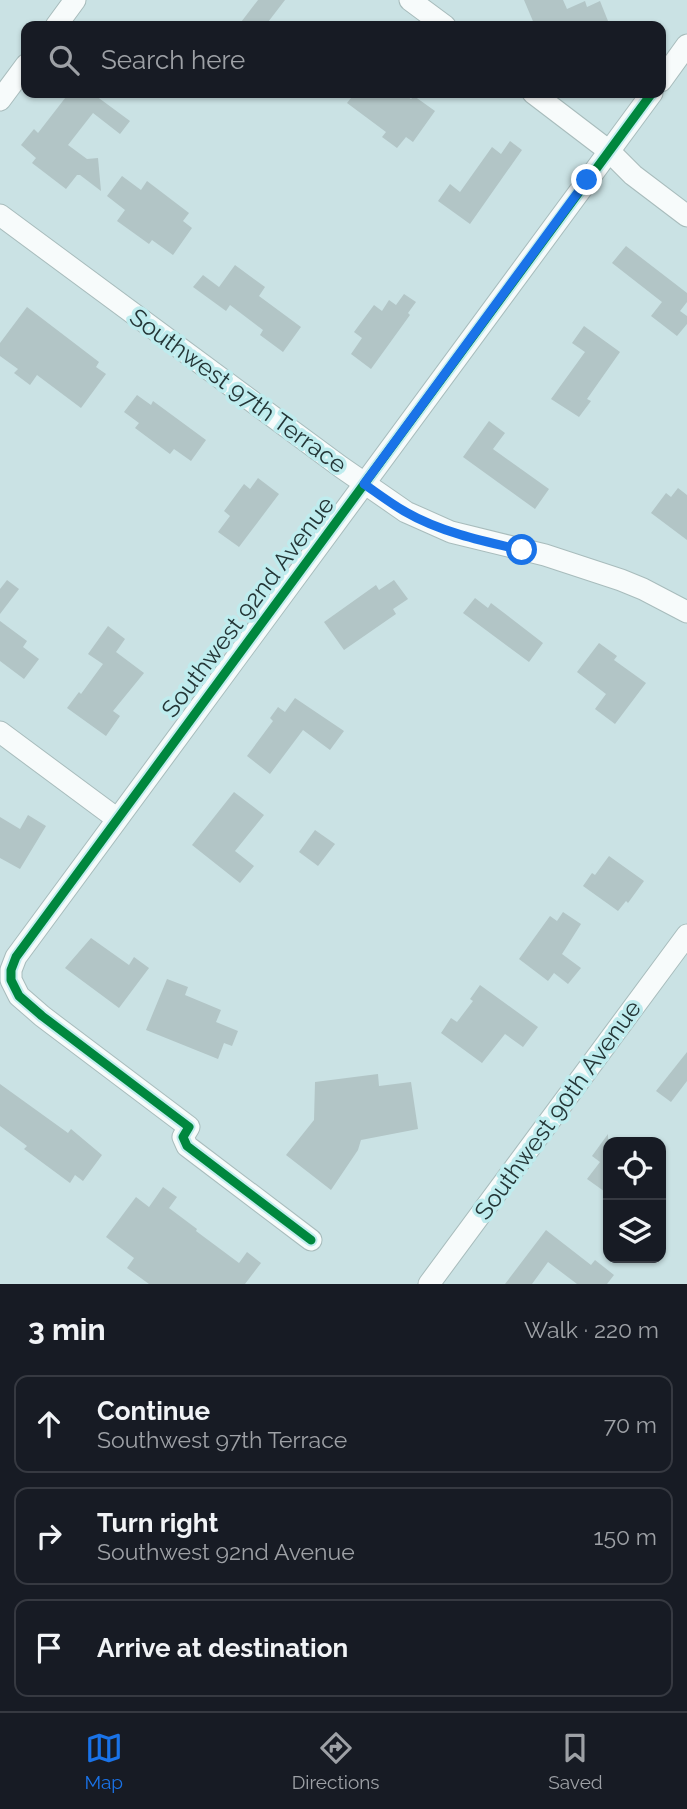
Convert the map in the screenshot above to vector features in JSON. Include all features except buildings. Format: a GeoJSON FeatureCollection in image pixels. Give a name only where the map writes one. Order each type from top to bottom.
{"type":"FeatureCollection","features":[{"type":"Feature","properties":{"kind":"street"},"geometry":{"type":"LineString","coordinates":[[60,21],[75,0]]}},
{"type":"Feature","properties":{"kind":"street"},"geometry":{"type":"LineString","coordinates":[[410,0],[437,21]]}},
{"type":"Feature","properties":{"kind":"street"},"geometry":{"type":"LineString","coordinates":[[666,74],[687,45]]}},
{"type":"Feature","properties":{"kind":"street"},"geometry":{"type":"LineString","coordinates":[[0,100],[21,72]]}},
{"type":"Feature","properties":{"kind":"street"},"geometry":{"type":"LineString","coordinates":[[540,98],[687,216]]}},
{"type":"Feature","properties":{"kind":"street","name":"Southwest 92nd Avenue"},"geometry":{"type":"LineString","coordinates":[[311,1240],[187,1146],[183,1137],[189,1127],[19,996],[11,980],[11,970],[24,944],[116,818],[648,98]]}},
{"type":"Feature","properties":{"kind":"street","name":"Southwest 97th Terrace"},"geometry":{"type":"LineString","coordinates":[[0,215],[364,484],[406,512],[451,532],[563,560],[621,580],[687,612]]}},
{"type":"Feature","properties":{"kind":"street"},"geometry":{"type":"LineString","coordinates":[[0,732],[116,818]]}},
{"type":"Feature","properties":{"kind":"street","name":"Southwest 90th Avenue"},"geometry":{"type":"LineString","coordinates":[[429,1284],[687,935]]}},
{"type":"Feature","properties":{"kind":"cycle path"},"geometry":{"type":"LineString","coordinates":[[311,1240],[187,1146],[183,1137],[189,1127],[19,996],[11,980],[11,970],[16,957],[648,98]]}},
{"type":"Feature","properties":{"kind":"route"},"geometry":{"type":"LineString","coordinates":[[522,550],[451,532],[429,523],[406,512],[364,484],[587,180]]}}]}
